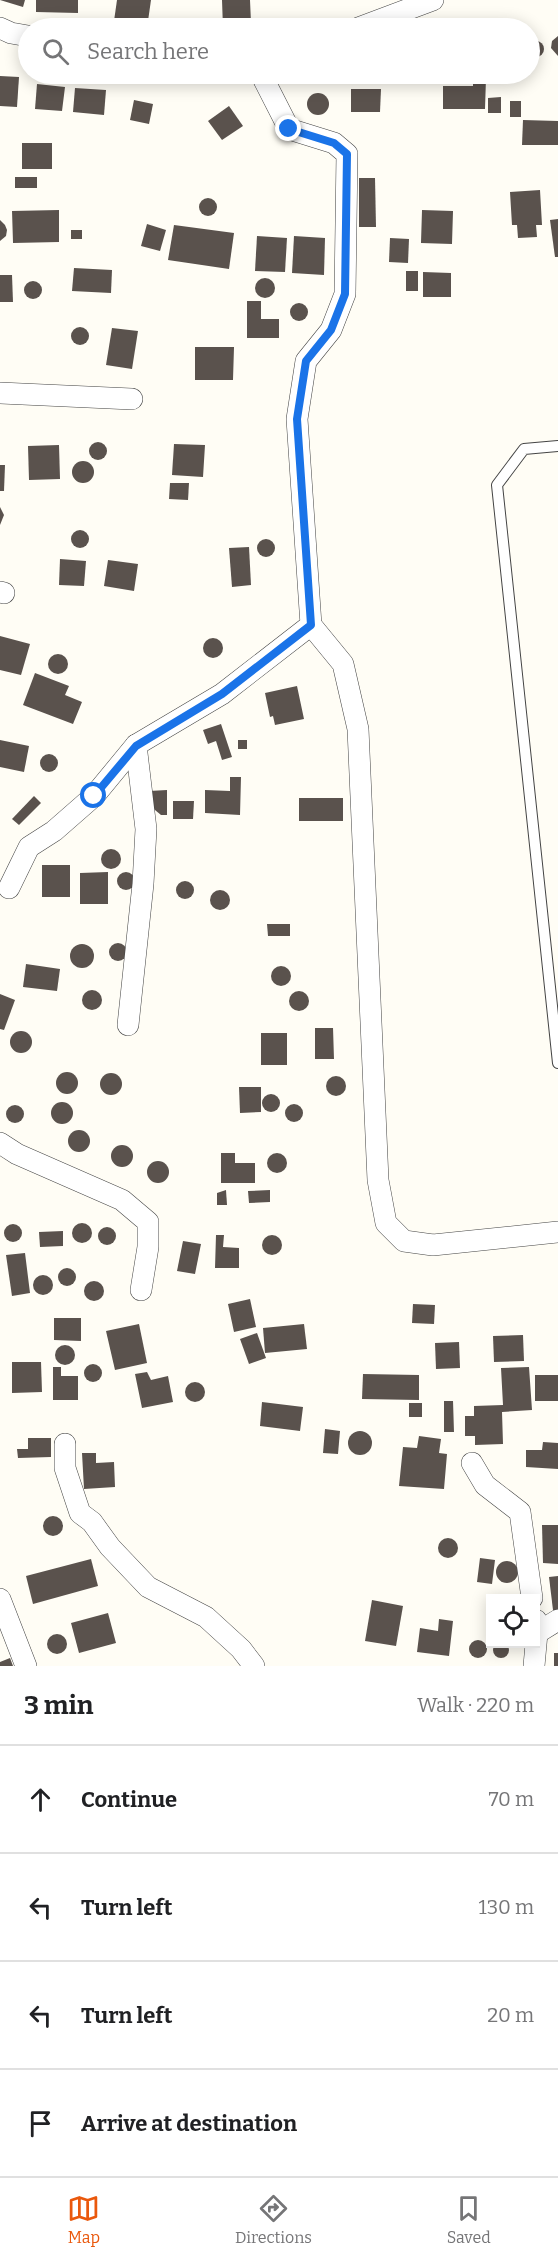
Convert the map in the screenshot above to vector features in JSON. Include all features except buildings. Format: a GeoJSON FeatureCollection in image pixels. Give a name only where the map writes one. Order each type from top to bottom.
{"type":"FeatureCollection","features":[{"type":"Feature","properties":{"kind":"street"},"geometry":{"type":"LineString","coordinates":[[385,18],[433,0]]}},
{"type":"Feature","properties":{"kind":"street"},"geometry":{"type":"LineString","coordinates":[[0,28],[18,34]]}},
{"type":"Feature","properties":{"kind":"street"},"geometry":{"type":"LineString","coordinates":[[266,84],[289,129],[334,143],[347,154],[345,294],[331,330],[306,361],[297,419],[311,625],[343,664],[358,729],[378,1180],[386,1223],[404,1241],[433,1245],[558,1232]]}},
{"type":"Feature","properties":{"kind":"street"},"geometry":{"type":"LineString","coordinates":[[0,393],[132,399]]}},
{"type":"Feature","properties":{"kind":"street"},"geometry":{"type":"LineString","coordinates":[[9,888],[29,847],[54,831],[94,796],[136,746],[222,694],[311,625]]}},
{"type":"Feature","properties":{"kind":"street"},"geometry":{"type":"LineString","coordinates":[[128,1025],[143,884],[146,829],[136,746]]}},
{"type":"Feature","properties":{"kind":"street"},"geometry":{"type":"LineString","coordinates":[[0,1143],[17,1154],[122,1200],[148,1222],[148,1247],[141,1290]]}},
{"type":"Feature","properties":{"kind":"street"},"geometry":{"type":"LineString","coordinates":[[65,1444],[65,1468],[80,1513],[92,1522],[110,1546],[148,1587],[206,1617],[241,1649],[254,1666]]}},
{"type":"Feature","properties":{"kind":"street"},"geometry":{"type":"LineString","coordinates":[[472,1463],[485,1485],[520,1512],[531,1594]]}},
{"type":"Feature","properties":{"kind":"street"},"geometry":{"type":"LineString","coordinates":[[0,1599],[26,1666]]}},
{"type":"Feature","properties":{"kind":"street"},"geometry":{"type":"LineString","coordinates":[[540,1626],[558,1620]]}},
{"type":"Feature","properties":{"kind":"street"},"geometry":{"type":"LineString","coordinates":[[534,1666],[535,1648]]}},
{"type":"Feature","properties":{"kind":"lane"},"geometry":{"type":"LineString","coordinates":[[558,446],[524,449],[497,485],[558,1063]]}},
{"type":"Feature","properties":{"kind":"route"},"geometry":{"type":"LineString","coordinates":[[94,796],[136,746],[222,694],[311,625],[297,419],[306,361],[331,330],[345,294],[347,154],[334,143],[289,129]]}}]}
